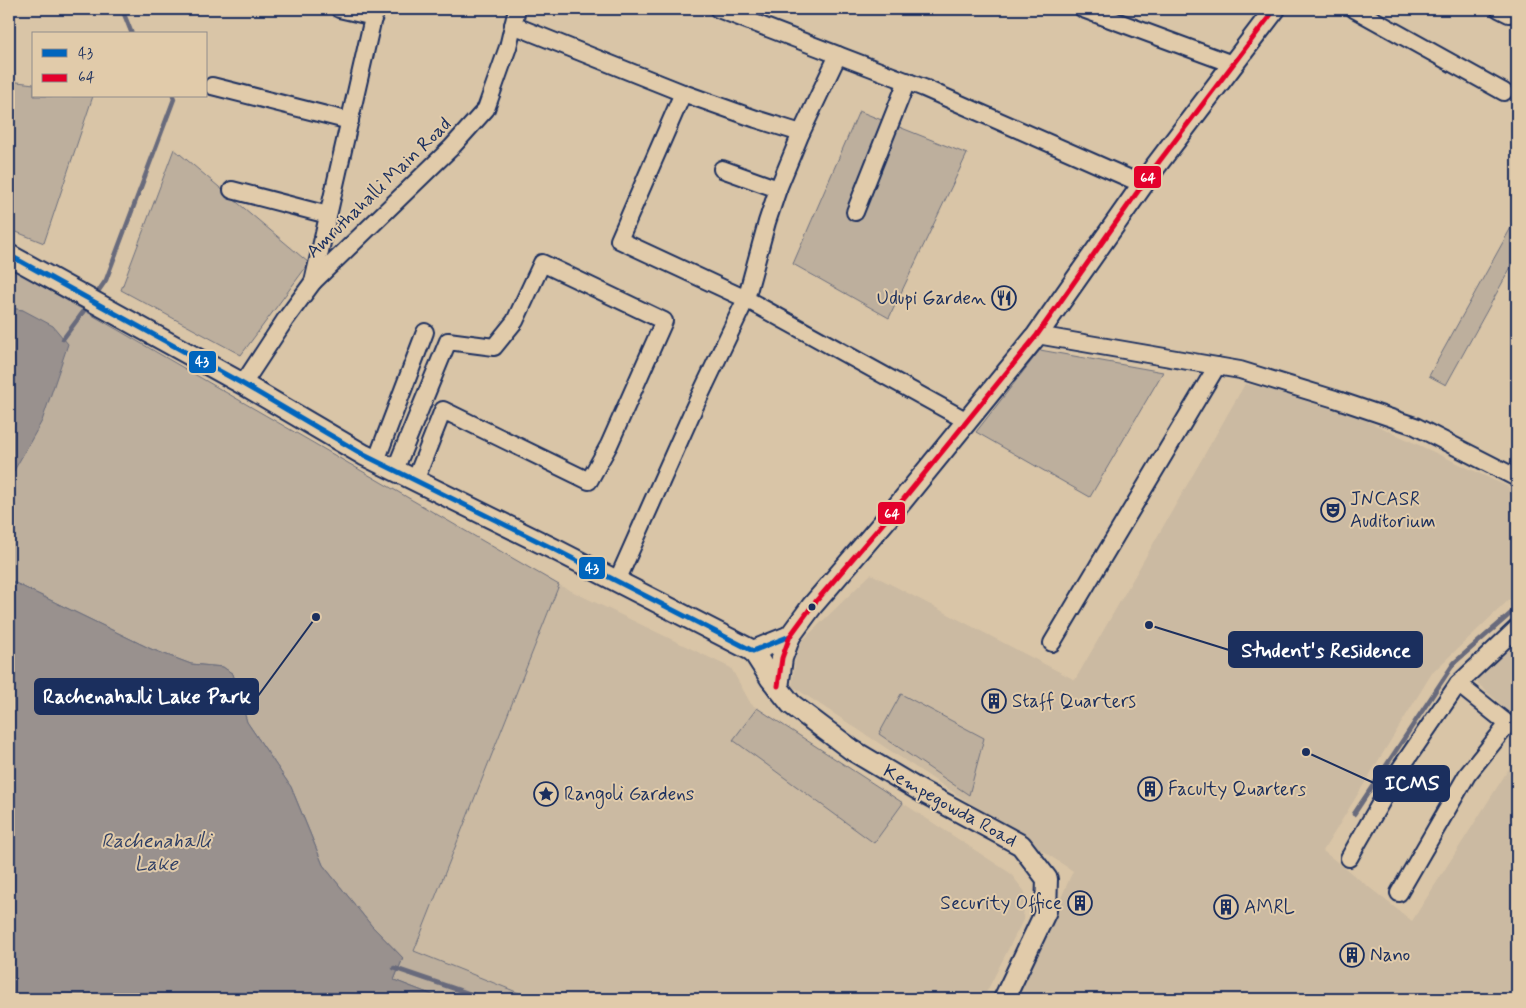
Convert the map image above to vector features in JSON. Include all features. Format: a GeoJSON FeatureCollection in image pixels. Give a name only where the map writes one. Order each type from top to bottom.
{"type":"FeatureCollection","features":[{"type":"Feature","properties":{"kind":"street"},"geometry":{"type":"LineString","coordinates":[[313,282],[374,13],[339,9]]}},
{"type":"Feature","properties":{"kind":"street","name":"Amruthahalli Main Road"},"geometry":{"type":"LineString","coordinates":[[243,384],[285,320],[313,282],[451,148],[486,109],[508,47],[517,9]]}},
{"type":"Feature","properties":{"kind":"street"},"geometry":{"type":"LineString","coordinates":[[718,9],[752,15],[838,55],[907,81],[1142,184]]}},
{"type":"Feature","properties":{"kind":"street"},"geometry":{"type":"LineString","coordinates":[[1083,9],[1232,64]]}},
{"type":"Feature","properties":{"kind":"street"},"geometry":{"type":"LineString","coordinates":[[778,688],[782,658],[790,636],[812,606],[891,515],[1037,335],[1142,184],[1275,9]]}},
{"type":"Feature","properties":{"kind":"street"},"geometry":{"type":"LineString","coordinates":[[1354,9],[1504,92]]}},
{"type":"Feature","properties":{"kind":"street"},"geometry":{"type":"LineString","coordinates":[[513,25],[683,93],[801,133]]}},
{"type":"Feature","properties":{"kind":"street"},"geometry":{"type":"LineString","coordinates":[[617,581],[694,408],[746,299],[778,189],[801,133],[838,55]]}},
{"type":"Feature","properties":{"kind":"street"},"geometry":{"type":"LineString","coordinates":[[856,212],[907,81]]}},
{"type":"Feature","properties":{"kind":"street"},"geometry":{"type":"LineString","coordinates":[[212,86],[350,121]]}},
{"type":"Feature","properties":{"kind":"street"},"geometry":{"type":"LineString","coordinates":[[683,93],[619,240],[746,299],[967,421]]}},
{"type":"Feature","properties":{"kind":"street"},"geometry":{"type":"LineString","coordinates":[[722,169],[778,189]]}},
{"type":"Feature","properties":{"kind":"street"},"geometry":{"type":"LineString","coordinates":[[232,190],[328,216]]}},
{"type":"Feature","properties":{"kind":"street","name":"Kempegowda Road"},"geometry":{"type":"LineString","coordinates":[[9,255],[243,384],[376,461],[753,651],[791,704],[852,750],[919,790],[1021,845],[1047,879],[1046,911],[1004,999]]}},
{"type":"Feature","properties":{"kind":"street"},"geometry":{"type":"LineString","coordinates":[[395,470],[423,402],[448,342],[494,347],[515,321],[542,263],[664,321],[609,445],[589,481],[423,402]]}},
{"type":"Feature","properties":{"kind":"street"},"geometry":{"type":"LineString","coordinates":[[376,461],[425,332]]}},
{"type":"Feature","properties":{"kind":"street"},"geometry":{"type":"LineString","coordinates":[[1037,335],[1240,370],[1415,426],[1517,478]]}},
{"type":"Feature","properties":{"kind":"street"},"geometry":{"type":"LineString","coordinates":[[1052,643],[1217,366]]}},
{"type":"Feature","properties":{"kind":"street"},"geometry":{"type":"LineString","coordinates":[[415,480],[443,410]]}},
{"type":"Feature","properties":{"kind":"street"},"geometry":{"type":"LineString","coordinates":[[1349,858],[1400,769],[1458,684],[1517,628]]}},
{"type":"Feature","properties":{"kind":"street"},"geometry":{"type":"LineString","coordinates":[[753,651],[790,636]]}},
{"type":"Feature","properties":{"kind":"street"},"geometry":{"type":"LineString","coordinates":[[1399,893],[1467,775],[1508,724],[1458,684]]}},
{"type":"Feature","properties":{"kind":"shaded area"},"geometry":{"type":"Polygon","coordinates":[[[9,81],[32,84],[32,98],[92,98],[44,243],[9,229],[9,81]]]}},
{"type":"Feature","properties":{"kind":"shaded area"},"geometry":{"type":"Polygon","coordinates":[[[859,111],[967,154],[889,318],[793,264],[859,111]]]}},
{"type":"Feature","properties":{"kind":"shaded area"},"geometry":{"type":"Polygon","coordinates":[[[174,149],[309,263],[241,355],[121,290],[174,149]]]}},
{"type":"Feature","properties":{"kind":"shaded area"},"geometry":{"type":"Polygon","coordinates":[[[1513,224],[1517,226],[1517,256],[1446,385],[1429,376],[1513,224]]]}},
{"type":"Feature","properties":{"kind":"shaded area"},"geometry":{"type":"Polygon","coordinates":[[[9,267],[559,585],[414,951],[534,999],[443,999],[394,980],[403,958],[371,925],[323,865],[291,787],[247,722],[233,674],[223,667],[191,664],[151,649],[9,580],[9,484],[23,310],[9,308],[9,267]]]}},
{"type":"Feature","properties":{"kind":"shaded area"},"geometry":{"type":"Polygon","coordinates":[[[1040,350],[1163,372],[1090,497],[976,432],[1040,350]]]}},
{"type":"Feature","properties":{"kind":"shaded area"},"geometry":{"type":"Polygon","coordinates":[[[1245,384],[1329,403],[1517,491],[1517,592],[1432,673],[1323,851],[1412,921],[1517,756],[1517,999],[1509,999],[1507,997],[1506,999],[1016,999],[1073,871],[792,686],[797,646],[871,574],[1075,680],[1245,384]]]}},
{"type":"Feature","properties":{"kind":"shaded area"},"geometry":{"type":"Polygon","coordinates":[[[559,585],[731,668],[751,704],[1010,873],[1025,892],[1023,920],[983,999],[534,999],[414,951],[559,585]]]}},
{"type":"Feature","properties":{"kind":"shaded area"},"geometry":{"type":"Polygon","coordinates":[[[1517,643],[1517,719],[1473,679],[1517,643]]]}},
{"type":"Feature","properties":{"kind":"shaded area"},"geometry":{"type":"Polygon","coordinates":[[[901,694],[984,738],[969,795],[879,734],[901,694]]]}},
{"type":"Feature","properties":{"kind":"shaded area"},"geometry":{"type":"Polygon","coordinates":[[[757,708],[903,803],[874,843],[733,740],[757,708]]]}},
{"type":"Feature","properties":{"kind":"water"},"geometry":{"type":"Polygon","coordinates":[[[9,308],[23,310],[53,326],[68,344],[42,421],[11,476],[9,484],[9,308]]]}},
{"type":"Feature","properties":{"kind":"water","name":"Rachenahalli Lake"},"geometry":{"type":"Polygon","coordinates":[[[9,580],[151,649],[191,664],[223,667],[233,674],[247,722],[291,787],[323,865],[371,925],[403,958],[394,980],[443,999],[9,999],[9,580]]]}},
{"type":"Feature","properties":{"kind":"waterway"},"geometry":{"type":"LineString","coordinates":[[122,9],[131,32]]}},
{"type":"Feature","properties":{"kind":"waterway"},"geometry":{"type":"LineString","coordinates":[[95,296],[106,280],[174,98]]}},
{"type":"Feature","properties":{"kind":"waterway"},"geometry":{"type":"LineString","coordinates":[[63,339],[89,304]]}},
{"type":"Feature","properties":{"kind":"waterway"},"geometry":{"type":"LineString","coordinates":[[1354,814],[1454,663],[1517,608]]}},
{"type":"Feature","properties":{"kind":"waterway"},"geometry":{"type":"LineString","coordinates":[[394,968],[485,999]]}},
{"type":"Feature","properties":{"kind":"transit line","name":"64"},"geometry":{"type":"LineString","coordinates":[[778,686],[782,658],[790,636],[812,606],[902,501],[1037,335],[1155,167],[1275,9]]}},
{"type":"Feature","properties":{"kind":"transit line","name":"43"},"geometry":{"type":"LineString","coordinates":[[9,255],[243,384],[364,455],[558,551],[753,651],[790,636]]}},
{"type":"Feature","properties":{"kind":"place","name":"Udupi Garden"},"geometry":{"type":"Point","coordinates":[1004,298]}},
{"type":"Feature","properties":{"kind":"place","name":"JNCASR Auditorium"},"geometry":{"type":"Point","coordinates":[1333,510]}},
{"type":"Feature","properties":{"kind":"place","name":"Rachenahalli Lake Park"},"geometry":{"type":"Point","coordinates":[316,617]}},
{"type":"Feature","properties":{"kind":"place","name":"Student's Residence"},"geometry":{"type":"Point","coordinates":[1149,625]}},
{"type":"Feature","properties":{"kind":"place","name":"Staff Quarters"},"geometry":{"type":"Point","coordinates":[994,701]}},
{"type":"Feature","properties":{"kind":"place","name":"ICMS"},"geometry":{"type":"Point","coordinates":[1306,752]}},
{"type":"Feature","properties":{"kind":"place","name":"Faculty Quarters"},"geometry":{"type":"Point","coordinates":[1150,789]}},
{"type":"Feature","properties":{"kind":"place","name":"Rangoli Gardens"},"geometry":{"type":"Point","coordinates":[546,794]}},
{"type":"Feature","properties":{"kind":"place","name":"Security Office"},"geometry":{"type":"Point","coordinates":[1080,903]}},
{"type":"Feature","properties":{"kind":"place","name":"AMRL"},"geometry":{"type":"Point","coordinates":[1226,907]}},
{"type":"Feature","properties":{"kind":"place","name":"Nano"},"geometry":{"type":"Point","coordinates":[1352,955]}}]}
